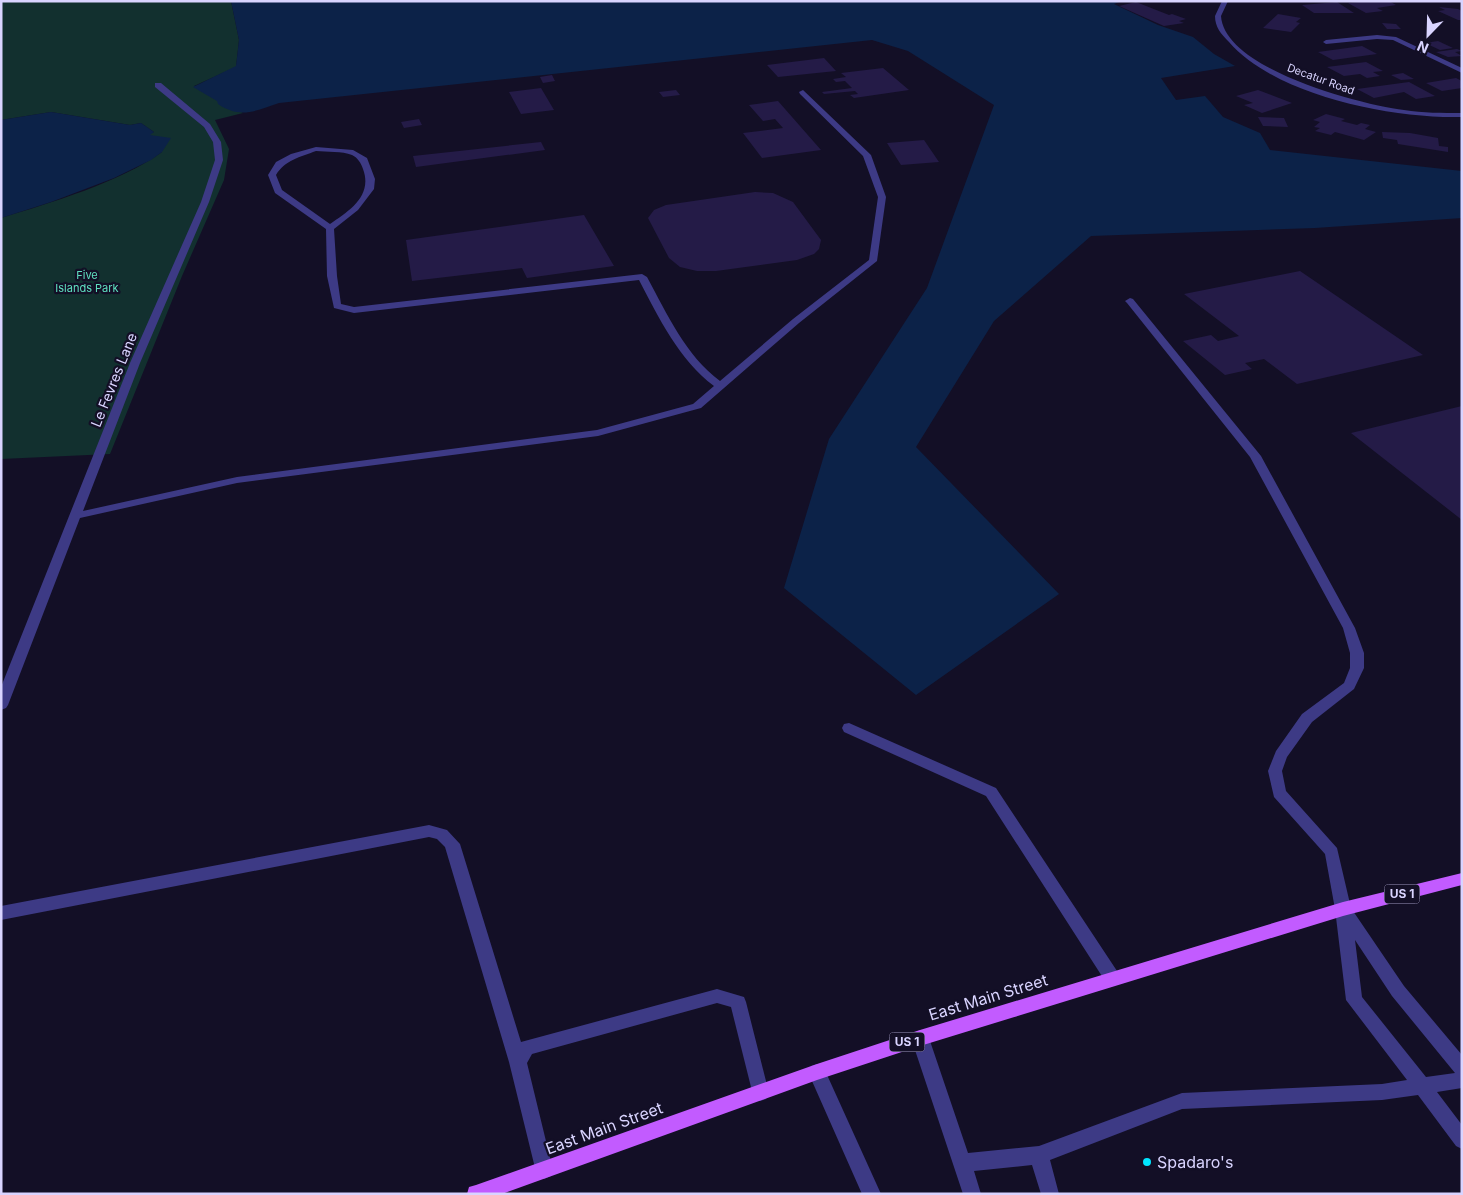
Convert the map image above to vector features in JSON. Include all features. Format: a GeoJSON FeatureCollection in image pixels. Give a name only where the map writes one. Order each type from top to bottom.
{"type":"FeatureCollection","features":[{"type":"Feature","properties":{"kind":"main road","name":"East Main Street"},"geometry":{"type":"LineString","coordinates":[[476,1194],[760,1092],[920,1038],[1343,909],[1462,880]]}},
{"type":"Feature","properties":{"kind":"street","name":"Decatur Road"},"geometry":{"type":"LineString","coordinates":[[1225,1],[1220,7],[1217,19],[1221,29],[1235,48],[1263,68],[1333,97],[1364,105],[1404,114],[1462,114]]}},
{"type":"Feature","properties":{"kind":"street"},"geometry":{"type":"LineString","coordinates":[[1326,42],[1377,36],[1394,38],[1462,71]]}},
{"type":"Feature","properties":{"kind":"street","name":"Le Fevres Lane"},"geometry":{"type":"LineString","coordinates":[[1,705],[135,363],[205,202],[219,160],[217,142],[207,126],[158,85]]}},
{"type":"Feature","properties":{"kind":"street"},"geometry":{"type":"LineString","coordinates":[[75,516],[237,480],[598,433],[697,406],[796,321],[873,261],[882,197],[867,155],[803,92]]}},
{"type":"Feature","properties":{"kind":"street"},"geometry":{"type":"LineString","coordinates":[[316,149],[353,152],[364,160],[371,183],[368,194],[344,219],[330,228],[278,191],[272,175],[278,164],[294,156],[316,149]]}},
{"type":"Feature","properties":{"kind":"street"},"geometry":{"type":"LineString","coordinates":[[330,228],[332,276],[337,306],[354,310],[642,277],[667,323],[700,371],[720,386]]}},
{"type":"Feature","properties":{"kind":"street"},"geometry":{"type":"LineString","coordinates":[[1130,301],[1255,456],[1350,628],[1357,653],[1357,668],[1349,686],[1307,718],[1282,755],[1275,771],[1279,792],[1332,852],[1343,909],[1354,1000],[1462,1140]]}},
{"type":"Feature","properties":{"kind":"street"},"geometry":{"type":"LineString","coordinates":[[849,728],[991,792],[1112,979]]}},
{"type":"Feature","properties":{"kind":"street"},"geometry":{"type":"LineString","coordinates":[[1,913],[429,831],[442,834],[452,844],[518,1062],[544,1170]]}},
{"type":"Feature","properties":{"kind":"street"},"geometry":{"type":"LineString","coordinates":[[1343,909],[1398,991],[1462,1068]]}},
{"type":"Feature","properties":{"kind":"street"},"geometry":{"type":"LineString","coordinates":[[518,1062],[526,1048],[717,996],[738,1002],[760,1092]]}},
{"type":"Feature","properties":{"kind":"street"},"geometry":{"type":"LineString","coordinates":[[920,1038],[972,1194]]}},
{"type":"Feature","properties":{"kind":"street"},"geometry":{"type":"LineString","coordinates":[[817,1072],[872,1194]]}},
{"type":"Feature","properties":{"kind":"street"},"geometry":{"type":"LineString","coordinates":[[962,1164],[1039,1155],[1182,1101],[1382,1092],[1462,1080]]}},
{"type":"Feature","properties":{"kind":"street"},"geometry":{"type":"LineString","coordinates":[[1039,1155],[1050,1194]]}},
{"type":"Feature","properties":{"kind":"green space","name":"Five Islands Park"},"geometry":{"type":"Polygon","coordinates":[[[1,1],[231,1],[239,40],[236,67],[194,86],[243,113],[215,120],[229,149],[224,180],[182,276],[110,454],[1,459],[1,218],[106,182],[145,163],[162,152],[149,134],[154,132],[141,123],[130,125],[51,112],[1,120],[1,1]]]}},
{"type":"Feature","properties":{"kind":"water"},"geometry":{"type":"Polygon","coordinates":[[[231,1],[1122,1],[1114,4],[1158,25],[1193,37],[1214,54],[1235,66],[1161,78],[1176,100],[1205,96],[1223,117],[1260,133],[1270,150],[1462,171],[1462,218],[1315,228],[1091,236],[994,321],[916,447],[1059,594],[916,695],[784,588],[829,439],[927,288],[994,105],[908,51],[872,40],[279,103],[255,111],[241,112],[226,109],[218,104],[217,101],[193,87],[236,66],[239,40],[231,1]]]}},
{"type":"Feature","properties":{"kind":"water"},"geometry":{"type":"Polygon","coordinates":[[[51,112],[130,125],[141,123],[154,132],[150,135],[171,138],[162,152],[151,160],[114,178],[51,202],[1,218],[1,120],[51,112]]]}},
{"type":"Feature","properties":{"kind":"building"},"geometry":{"type":"Polygon","coordinates":[[[1389,1],[1396,5],[1377,8],[1383,11],[1366,13],[1348,3],[1389,1]]]}},
{"type":"Feature","properties":{"kind":"building"},"geometry":{"type":"Polygon","coordinates":[[[1136,2],[1169,15],[1172,14],[1186,19],[1179,21],[1184,23],[1164,26],[1119,6],[1136,2]]]}},
{"type":"Feature","properties":{"kind":"building"},"geometry":{"type":"Polygon","coordinates":[[[1337,2],[1354,13],[1314,13],[1302,5],[1337,2]]]}},
{"type":"Feature","properties":{"kind":"building"},"geometry":{"type":"Polygon","coordinates":[[[1439,7],[1462,11],[1462,20],[1438,11],[1445,10],[1439,7]]]}},
{"type":"Feature","properties":{"kind":"building"},"geometry":{"type":"Polygon","coordinates":[[[1278,14],[1301,18],[1296,22],[1300,23],[1291,32],[1263,28],[1278,14]]]}},
{"type":"Feature","properties":{"kind":"building"},"geometry":{"type":"Polygon","coordinates":[[[1382,23],[1396,24],[1401,29],[1387,29],[1382,23]]]}},
{"type":"Feature","properties":{"kind":"building"},"geometry":{"type":"Polygon","coordinates":[[[1438,41],[1453,48],[1440,50],[1425,43],[1438,41]]]}},
{"type":"Feature","properties":{"kind":"building"},"geometry":{"type":"Polygon","coordinates":[[[1362,46],[1377,54],[1333,60],[1318,52],[1362,46]]]}},
{"type":"Feature","properties":{"kind":"building"},"geometry":{"type":"Polygon","coordinates":[[[1457,49],[1462,51],[1455,52],[1462,56],[1448,57],[1436,52],[1457,49]]]}},
{"type":"Feature","properties":{"kind":"building"},"geometry":{"type":"Polygon","coordinates":[[[824,58],[836,71],[778,77],[767,65],[824,58]]]}},
{"type":"Feature","properties":{"kind":"building"},"geometry":{"type":"Polygon","coordinates":[[[1366,62],[1383,71],[1373,72],[1380,76],[1367,78],[1360,74],[1344,76],[1327,67],[1366,62]]]}},
{"type":"Feature","properties":{"kind":"building"},"geometry":{"type":"Polygon","coordinates":[[[883,68],[909,90],[854,98],[850,95],[858,94],[855,91],[824,94],[822,92],[852,88],[845,81],[836,82],[833,79],[846,77],[841,73],[883,68]]]}},
{"type":"Feature","properties":{"kind":"building"},"geometry":{"type":"Polygon","coordinates":[[[1403,73],[1414,79],[1401,80],[1391,75],[1403,73]]]}},
{"type":"Feature","properties":{"kind":"building"},"geometry":{"type":"Polygon","coordinates":[[[552,75],[555,81],[543,83],[540,77],[552,75]]]}},
{"type":"Feature","properties":{"kind":"building"},"geometry":{"type":"Polygon","coordinates":[[[1456,78],[1462,81],[1462,88],[1442,91],[1426,83],[1456,78]]]}},
{"type":"Feature","properties":{"kind":"building"},"geometry":{"type":"Polygon","coordinates":[[[1409,82],[1435,96],[1416,99],[1404,92],[1374,98],[1357,89],[1409,82]]]}},
{"type":"Feature","properties":{"kind":"building"},"geometry":{"type":"Polygon","coordinates":[[[541,88],[554,110],[521,114],[509,92],[541,88]]]}},
{"type":"Feature","properties":{"kind":"building"},"geometry":{"type":"Polygon","coordinates":[[[676,90],[680,95],[663,97],[659,92],[676,90]]]}},
{"type":"Feature","properties":{"kind":"building"},"geometry":{"type":"Polygon","coordinates":[[[1258,90],[1292,103],[1262,113],[1244,105],[1253,103],[1236,96],[1258,90]]]}},
{"type":"Feature","properties":{"kind":"building"},"geometry":{"type":"Polygon","coordinates":[[[778,101],[821,150],[762,158],[743,133],[783,128],[775,119],[763,121],[749,105],[778,101]]]}},
{"type":"Feature","properties":{"kind":"building"},"geometry":{"type":"Polygon","coordinates":[[[1326,114],[1345,119],[1341,121],[1357,125],[1361,123],[1370,125],[1365,129],[1376,132],[1364,140],[1335,132],[1331,135],[1315,131],[1320,128],[1314,127],[1320,122],[1313,120],[1326,114]]]}},
{"type":"Feature","properties":{"kind":"building"},"geometry":{"type":"Polygon","coordinates":[[[1258,117],[1284,118],[1288,127],[1263,126],[1258,117]]]}},
{"type":"Feature","properties":{"kind":"building"},"geometry":{"type":"Polygon","coordinates":[[[419,119],[422,125],[404,128],[401,122],[419,119]]]}},
{"type":"Feature","properties":{"kind":"building"},"geometry":{"type":"Polygon","coordinates":[[[1382,132],[1410,133],[1438,138],[1439,146],[1448,147],[1448,152],[1398,144],[1397,140],[1383,138],[1382,132]]]}},
{"type":"Feature","properties":{"kind":"building"},"geometry":{"type":"Polygon","coordinates":[[[924,140],[939,162],[901,165],[887,143],[924,140]]]}},
{"type":"Feature","properties":{"kind":"building"},"geometry":{"type":"Polygon","coordinates":[[[541,142],[545,150],[416,167],[413,156],[541,142]]]}},
{"type":"Feature","properties":{"kind":"building"},"geometry":{"type":"Polygon","coordinates":[[[755,192],[773,193],[793,202],[821,240],[819,249],[814,254],[797,260],[716,271],[697,271],[680,267],[669,258],[648,218],[654,210],[666,205],[755,192]]]}},
{"type":"Feature","properties":{"kind":"building"},"geometry":{"type":"Polygon","coordinates":[[[584,215],[614,266],[527,278],[522,268],[412,281],[406,240],[584,215]]]}},
{"type":"Feature","properties":{"kind":"building"},"geometry":{"type":"Polygon","coordinates":[[[1300,271],[1423,355],[1297,384],[1264,359],[1245,363],[1252,369],[1225,375],[1183,341],[1211,335],[1218,341],[1239,336],[1184,294],[1300,271]]]}},
{"type":"Feature","properties":{"kind":"building"},"geometry":{"type":"Polygon","coordinates":[[[1462,406],[1462,520],[1351,433],[1462,406]]]}},
{"type":"Feature","properties":{"kind":"place","name":"Spadaro's"},"geometry":{"type":"Point","coordinates":[1147,1162]}}]}
